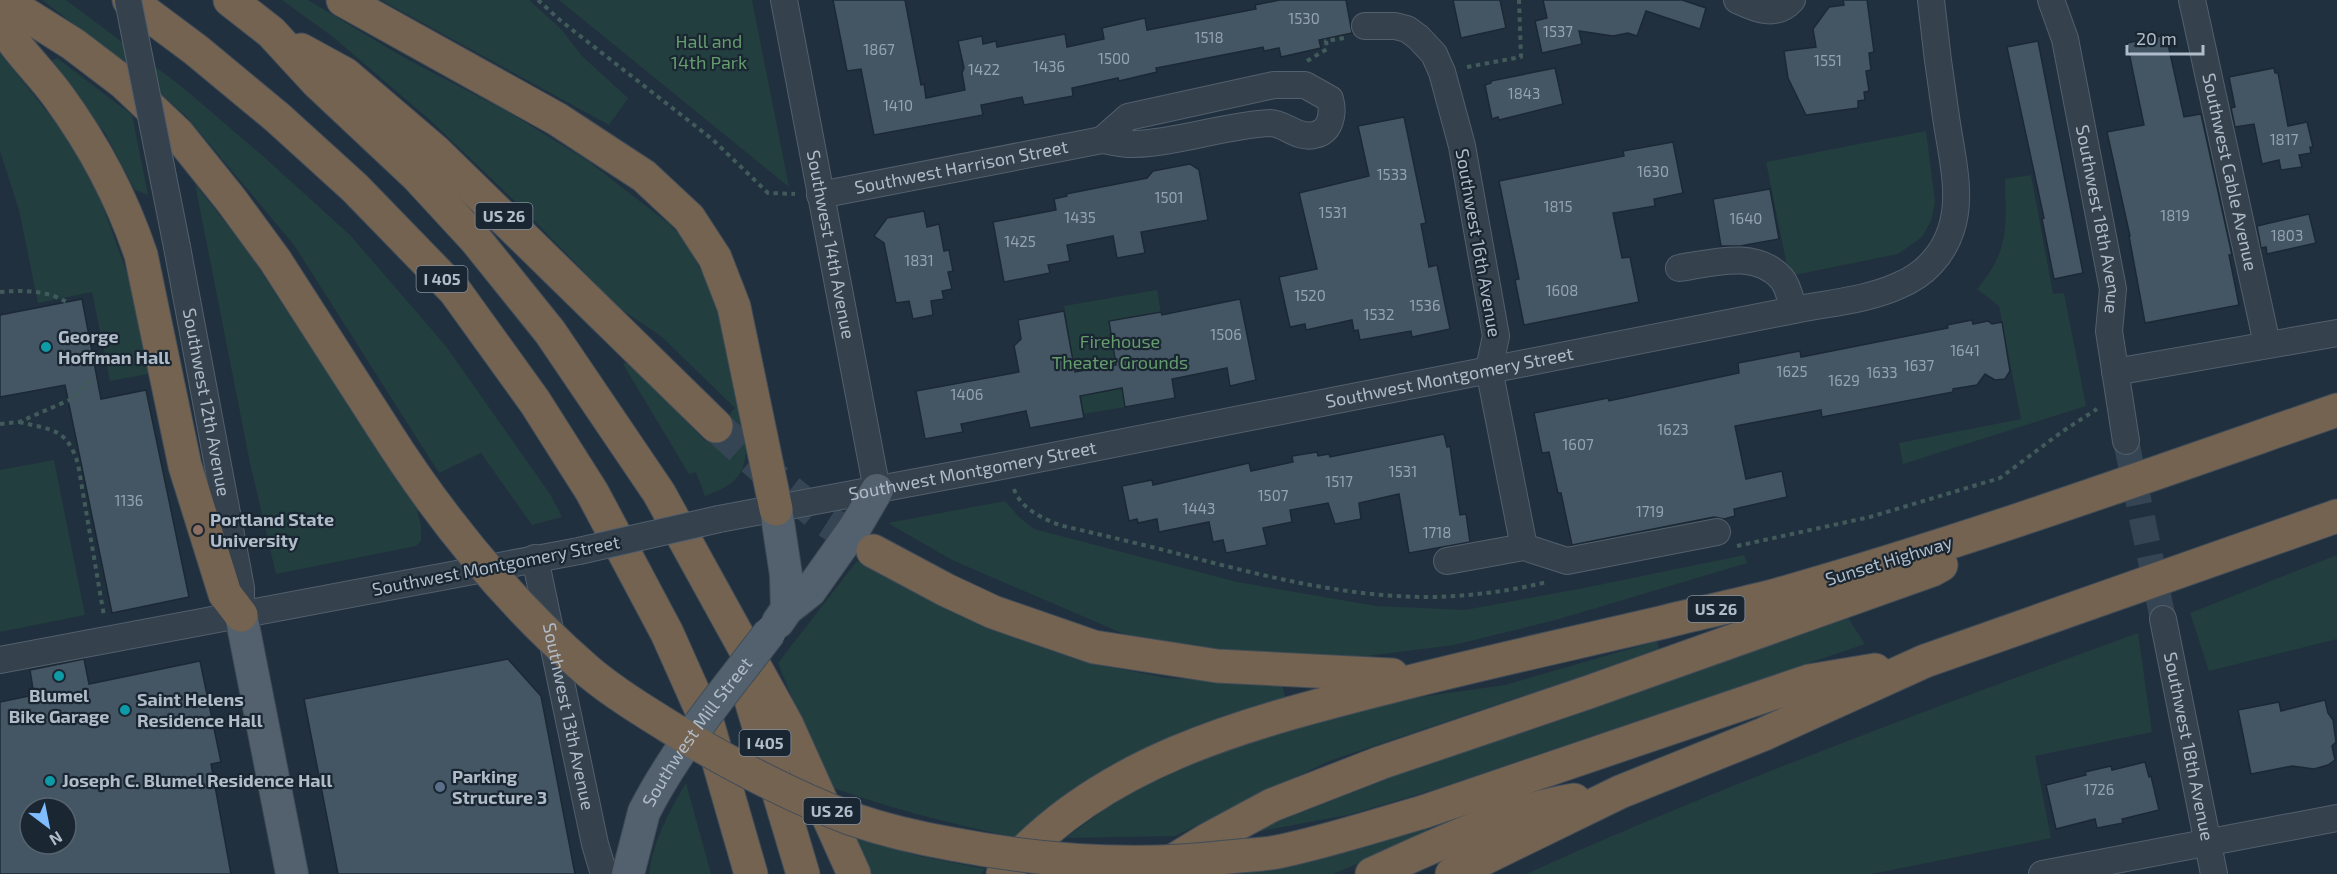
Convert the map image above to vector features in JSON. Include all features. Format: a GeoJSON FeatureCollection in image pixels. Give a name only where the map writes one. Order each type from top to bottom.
{"type":"FeatureCollection","features":[{"type":"Feature","properties":{"kind":"highway","name":"US 26"},"geometry":{"type":"LineString","coordinates":[[3,0],[81,51],[123,82],[178,134],[275,260],[383,428],[448,523],[538,627],[592,674],[647,713],[765,782],[856,820],[920,838],[1051,860],[1104,863],[1192,861],[1276,852],[1423,812],[1809,681],[1925,661],[2337,516]]}},
{"type":"Feature","properties":{"kind":"highway","name":"I 405"},"geometry":{"type":"LineString","coordinates":[[128,0],[196,50],[278,118],[355,188],[454,291],[535,402],[592,492],[667,633],[708,725],[751,874]]}},
{"type":"Feature","properties":{"kind":"highway","name":"I 405"},"geometry":{"type":"LineString","coordinates":[[230,0],[271,32],[317,81],[417,176],[476,240],[520,293],[592,392],[660,493],[724,613],[803,874]]}},
{"type":"Feature","properties":{"kind":"highway"},"geometry":{"type":"LineString","coordinates":[[343,0],[557,120],[644,176],[689,218],[715,258],[734,307],[776,509]]}},
{"type":"Feature","properties":{"kind":"highway"},"geometry":{"type":"LineString","coordinates":[[0,20],[10,39],[46,81],[81,131],[110,180],[131,225],[146,274],[185,466],[225,594],[241,615]]}},
{"type":"Feature","properties":{"kind":"highway","name":"US 26"},"geometry":{"type":"LineString","coordinates":[[271,32],[345,74],[435,151],[716,426]]}},
{"type":"Feature","properties":{"kind":"highway","name":"Sunset Highway"},"geometry":{"type":"LineString","coordinates":[[1430,677],[1770,597],[1998,528],[2337,410]]}},
{"type":"Feature","properties":{"kind":"highway"},"geometry":{"type":"LineString","coordinates":[[1151,874],[1272,805],[1380,763],[1932,570],[1998,528]]}},
{"type":"Feature","properties":{"kind":"highway","name":"US 26"},"geometry":{"type":"LineString","coordinates":[[873,551],[993,612],[1094,647],[1217,666],[1430,677]]}},
{"type":"Feature","properties":{"kind":"highway"},"geometry":{"type":"LineString","coordinates":[[724,613],[787,725],[854,874]]}},
{"type":"Feature","properties":{"kind":"highway"},"geometry":{"type":"LineString","coordinates":[[1452,874],[1620,792],[1764,734],[1925,661]]}},
{"type":"Feature","properties":{"kind":"highway"},"geometry":{"type":"LineString","coordinates":[[1003,874],[1023,851],[1072,811],[1145,765],[1239,727],[1430,677]]}},
{"type":"Feature","properties":{"kind":"highway"},"geometry":{"type":"LineString","coordinates":[[1372,874],[1434,846],[1543,805],[1620,792]]}},
{"type":"Feature","properties":{"kind":"main road","name":"Southwest Mill Street"},"geometry":{"type":"LineString","coordinates":[[628,874],[644,812],[656,788],[679,753],[779,621],[810,591],[852,532],[878,490]]}},
{"type":"Feature","properties":{"kind":"main road"},"geometry":{"type":"LineString","coordinates":[[776,509],[786,575],[779,621]]}},
{"type":"Feature","properties":{"kind":"main road","name":"Southwest 12th Avenue"},"geometry":{"type":"LineString","coordinates":[[241,615],[292,874]]}},
{"type":"Feature","properties":{"kind":"street","name":"Southwest 12th Avenue"},"geometry":{"type":"LineString","coordinates":[[128,0],[241,588],[241,615]]}},
{"type":"Feature","properties":{"kind":"street","name":"Southwest 14th Avenue"},"geometry":{"type":"LineString","coordinates":[[784,0],[878,490]]}},
{"type":"Feature","properties":{"kind":"street"},"geometry":{"type":"LineString","coordinates":[[1737,0],[1771,12],[1783,8],[1792,0]]}},
{"type":"Feature","properties":{"kind":"street","name":"Southwest Montgomery Street"},"geometry":{"type":"LineString","coordinates":[[0,660],[579,551],[719,519],[1007,465],[1883,292],[1915,277],[1936,258],[1951,231],[1955,180],[1930,0]]}},
{"type":"Feature","properties":{"kind":"street","name":"Southwest 18th Avenue"},"geometry":{"type":"LineString","coordinates":[[2051,0],[2065,39],[2113,290],[2109,331],[2126,441]]}},
{"type":"Feature","properties":{"kind":"street","name":"Southwest Cable Avenue"},"geometry":{"type":"LineString","coordinates":[[2192,0],[2267,344]]}},
{"type":"Feature","properties":{"kind":"street","name":"Southwest 16th Avenue"},"geometry":{"type":"LineString","coordinates":[[1365,26],[1383,25],[1407,29],[1434,54],[1442,72],[1464,157],[1496,336],[1490,369],[1524,547]]}},
{"type":"Feature","properties":{"kind":"street","name":"Southwest Harrison Street"},"geometry":{"type":"LineString","coordinates":[[820,195],[1102,140],[1133,144],[1273,123],[1300,135],[1314,135],[1325,129],[1330,122],[1333,110],[1330,99],[1312,88],[1274,85],[1128,117],[1102,140]]}},
{"type":"Feature","properties":{"kind":"street"},"geometry":{"type":"LineString","coordinates":[[1679,268],[1739,260],[1763,264],[1782,280],[1794,310]]}},
{"type":"Feature","properties":{"kind":"street"},"geometry":{"type":"LineString","coordinates":[[2115,372],[2337,333]]}},
{"type":"Feature","properties":{"kind":"street"},"geometry":{"type":"LineString","coordinates":[[1447,561],[1524,547],[1567,561],[1722,540]]}},
{"type":"Feature","properties":{"kind":"street","name":"Southwest 13th Avenue"},"geometry":{"type":"LineString","coordinates":[[535,558],[595,843],[604,874]]}},
{"type":"Feature","properties":{"kind":"street","name":"Southwest 18th Avenue"},"geometry":{"type":"LineString","coordinates":[[2163,619],[2214,874]]}},
{"type":"Feature","properties":{"kind":"street"},"geometry":{"type":"LineString","coordinates":[[2042,874],[2337,818]]}},
{"type":"Feature","properties":{"kind":"path"},"geometry":{"type":"LineString","coordinates":[[538,0],[561,21],[712,140],[768,193],[820,195]]}},
{"type":"Feature","properties":{"kind":"path"},"geometry":{"type":"LineString","coordinates":[[1442,72],[1521,57],[1520,0]]}},
{"type":"Feature","properties":{"kind":"path"},"geometry":{"type":"LineString","coordinates":[[1308,60],[1327,48],[1326,41],[1355,36],[1365,26]]}},
{"type":"Feature","properties":{"kind":"path"},"geometry":{"type":"LineString","coordinates":[[0,292],[39,292],[58,296],[68,303]]}},
{"type":"Feature","properties":{"kind":"path"},"geometry":{"type":"LineString","coordinates":[[0,424],[19,422],[74,398],[92,380]]}},
{"type":"Feature","properties":{"kind":"path"},"geometry":{"type":"LineString","coordinates":[[1722,540],[1870,517],[2000,478],[2087,414],[2104,405],[2120,403]]}},
{"type":"Feature","properties":{"kind":"path"},"geometry":{"type":"LineString","coordinates":[[19,422],[49,429],[64,436],[72,446],[78,464],[108,640]]}},
{"type":"Feature","properties":{"kind":"path"},"geometry":{"type":"LineString","coordinates":[[1007,465],[1016,495],[1023,504],[1047,520],[1250,573],[1368,593],[1433,597],[1504,591],[1553,581]]}},
{"type":"Feature","properties":{"kind":"green space"},"geometry":{"type":"Polygon","coordinates":[[[42,0],[66,0],[181,86],[350,235],[445,345],[550,494],[562,517],[532,525],[481,453],[439,473],[294,245],[186,116],[119,58],[42,0]]]}},
{"type":"Feature","properties":{"kind":"green space"},"geometry":{"type":"Polygon","coordinates":[[[282,0],[308,0],[403,57],[510,113],[588,161],[668,223],[683,238],[712,290],[721,323],[746,445],[744,465],[736,479],[705,496],[696,472],[689,474],[623,364],[628,361],[706,442],[735,408],[662,337],[618,307],[521,207],[431,121],[333,37],[282,0]]]}},
{"type":"Feature","properties":{"kind":"green space"},"geometry":{"type":"Polygon","coordinates":[[[381,0],[529,0],[561,29],[582,56],[628,98],[609,125],[381,0]]]}},
{"type":"Feature","properties":{"kind":"green space","name":"Hall and 14th Park"},"geometry":{"type":"Polygon","coordinates":[[[559,0],[752,0],[789,187],[559,0]]]}},
{"type":"Feature","properties":{"kind":"green space"},"geometry":{"type":"Polygon","coordinates":[[[0,53],[64,133],[98,193],[139,306],[153,373],[110,381],[92,292],[38,303],[19,210],[0,151],[0,53]]]}},
{"type":"Feature","properties":{"kind":"green space"},"geometry":{"type":"Polygon","coordinates":[[[57,58],[132,115],[148,195],[135,190],[105,133],[52,67],[51,61],[57,58]]]}},
{"type":"Feature","properties":{"kind":"green space"},"geometry":{"type":"Polygon","coordinates":[[[1926,131],[1935,202],[1931,221],[1922,237],[1898,254],[1789,276],[1766,162],[1926,131]]]}},
{"type":"Feature","properties":{"kind":"green space"},"geometry":{"type":"Polygon","coordinates":[[[2031,175],[2053,294],[2064,293],[2086,406],[1903,464],[1899,443],[2021,419],[1999,306],[1977,289],[1988,275],[2001,250],[2006,211],[2005,179],[2031,175]]]}},
{"type":"Feature","properties":{"kind":"green space"},"geometry":{"type":"Polygon","coordinates":[[[195,184],[245,247],[417,509],[421,526],[421,541],[416,546],[276,574],[250,463],[195,184]]]}},
{"type":"Feature","properties":{"kind":"green space","name":"Firehouse Theater Grounds"},"geometry":{"type":"Polygon","coordinates":[[[1157,290],[1175,399],[1082,414],[1064,306],[1157,290]]]}},
{"type":"Feature","properties":{"kind":"green space"},"geometry":{"type":"Polygon","coordinates":[[[54,460],[85,615],[0,632],[0,470],[54,460]]]}},
{"type":"Feature","properties":{"kind":"green space"},"geometry":{"type":"Polygon","coordinates":[[[1005,501],[1034,529],[1237,582],[1376,606],[1465,610],[1744,555],[1747,563],[1559,619],[1454,645],[1359,657],[1236,652],[1138,640],[952,560],[888,523],[1005,501]]]}},
{"type":"Feature","properties":{"kind":"green space"},"geometry":{"type":"Polygon","coordinates":[[[2337,555],[2337,639],[2209,671],[2190,613],[2337,555]]]}},
{"type":"Feature","properties":{"kind":"green space"},"geometry":{"type":"Polygon","coordinates":[[[857,561],[987,628],[1084,662],[1167,678],[1282,685],[1286,700],[1054,804],[1014,837],[920,815],[851,794],[828,786],[778,663],[857,561]]]}},
{"type":"Feature","properties":{"kind":"green space"},"geometry":{"type":"Polygon","coordinates":[[[1846,615],[1865,644],[1433,790],[1348,815],[1239,835],[1295,809],[1846,615]]]}},
{"type":"Feature","properties":{"kind":"green space"},"geometry":{"type":"Polygon","coordinates":[[[2138,633],[2152,732],[2035,756],[2051,838],[1871,874],[1526,874],[1753,778],[1907,718],[2138,633]]]}},
{"type":"Feature","properties":{"kind":"green space"},"geometry":{"type":"Polygon","coordinates":[[[1657,641],[1659,650],[1329,761],[1175,836],[1066,838],[1119,798],[1173,764],[1385,702],[1505,685],[1657,641]]]}},
{"type":"Feature","properties":{"kind":"green space"},"geometry":{"type":"Polygon","coordinates":[[[686,783],[711,874],[649,874],[658,838],[686,783]]]}},
{"type":"Feature","properties":{"kind":"green space"},"geometry":{"type":"Polygon","coordinates":[[[1426,827],[1429,834],[1333,874],[1221,874],[1426,827]]]}},
{"type":"Feature","properties":{"kind":"green space"},"geometry":{"type":"Polygon","coordinates":[[[853,836],[919,856],[985,869],[981,874],[870,874],[853,836]]]}},
{"type":"Feature","properties":{"kind":"building"},"geometry":{"type":"Polygon","coordinates":[[[833,0],[905,0],[921,85],[924,84],[926,98],[965,90],[962,73],[964,68],[958,41],[982,36],[983,44],[996,41],[997,47],[1065,34],[1067,47],[1104,39],[1102,28],[1145,18],[1147,30],[1256,9],[1255,5],[1280,0],[1346,0],[1352,33],[1319,40],[1321,48],[1281,57],[1279,48],[1264,51],[1263,47],[1156,68],[1157,72],[1119,81],[1118,78],[1072,88],[1073,96],[1024,105],[1022,97],[981,105],[983,115],[874,135],[861,69],[847,71],[833,0]]]}},
{"type":"Feature","properties":{"kind":"building"},"geometry":{"type":"Polygon","coordinates":[[[1453,0],[1500,0],[1506,28],[1461,38],[1453,0]]]}},
{"type":"Feature","properties":{"kind":"building"},"geometry":{"type":"Polygon","coordinates":[[[1543,0],[1682,0],[1706,8],[1700,29],[1646,11],[1637,36],[1628,33],[1613,36],[1579,31],[1582,44],[1542,53],[1535,21],[1547,18],[1543,0]]]}},
{"type":"Feature","properties":{"kind":"building"},"geometry":{"type":"Polygon","coordinates":[[[1843,0],[1867,0],[1874,52],[1869,53],[1871,70],[1866,71],[1869,91],[1864,92],[1865,100],[1858,101],[1858,108],[1806,115],[1788,78],[1784,51],[1816,47],[1813,29],[1829,7],[1844,5],[1843,0]]]}},
{"type":"Feature","properties":{"kind":"building"},"geometry":{"type":"Polygon","coordinates":[[[2166,35],[2184,117],[2201,114],[2232,255],[2229,255],[2239,305],[2145,323],[2130,236],[2107,132],[2144,125],[2127,43],[2166,35]]]}},
{"type":"Feature","properties":{"kind":"building"},"geometry":{"type":"Polygon","coordinates":[[[2038,41],[2083,273],[2054,279],[2042,219],[2044,218],[2007,47],[2038,41]]]}},
{"type":"Feature","properties":{"kind":"building"},"geometry":{"type":"Polygon","coordinates":[[[1555,68],[1563,104],[1499,120],[1498,117],[1492,119],[1485,85],[1491,81],[1555,68]]]}},
{"type":"Feature","properties":{"kind":"building"},"geometry":{"type":"Polygon","coordinates":[[[2274,68],[2275,73],[2278,73],[2288,126],[2307,122],[2313,147],[2310,147],[2311,153],[2299,155],[2302,167],[2281,170],[2279,160],[2262,164],[2254,124],[2235,127],[2231,108],[2235,107],[2229,77],[2274,68]]]}},
{"type":"Feature","properties":{"kind":"building"},"geometry":{"type":"Polygon","coordinates":[[[1404,117],[1426,223],[1421,224],[1429,267],[1437,265],[1450,329],[1412,337],[1411,331],[1360,340],[1358,330],[1354,331],[1352,320],[1306,330],[1305,324],[1290,327],[1279,277],[1317,269],[1299,193],[1369,176],[1358,126],[1404,117]]]}},
{"type":"Feature","properties":{"kind":"building"},"geometry":{"type":"Polygon","coordinates":[[[1673,142],[1683,193],[1654,199],[1655,206],[1613,213],[1622,258],[1630,257],[1639,302],[1524,325],[1515,280],[1519,279],[1499,181],[1624,156],[1623,151],[1673,142]]]}},
{"type":"Feature","properties":{"kind":"building"},"geometry":{"type":"Polygon","coordinates":[[[1190,164],[1199,170],[1208,220],[1141,232],[1145,253],[1117,258],[1113,236],[1067,245],[1070,261],[1048,265],[1050,273],[1004,282],[993,222],[1056,210],[1054,199],[1067,196],[1066,194],[1147,178],[1153,171],[1190,164]]]}},
{"type":"Feature","properties":{"kind":"building"},"geometry":{"type":"Polygon","coordinates":[[[1770,189],[1779,239],[1740,246],[1721,246],[1713,199],[1770,189]]]}},
{"type":"Feature","properties":{"kind":"building"},"geometry":{"type":"Polygon","coordinates":[[[924,211],[927,227],[939,224],[944,251],[949,250],[953,271],[948,272],[952,289],[942,291],[944,299],[931,301],[933,315],[913,319],[909,301],[896,303],[884,243],[874,236],[887,218],[924,211]]]}},
{"type":"Feature","properties":{"kind":"building"},"geometry":{"type":"Polygon","coordinates":[[[2309,214],[2316,243],[2267,254],[2266,247],[2261,248],[2257,226],[2309,214]]]}},
{"type":"Feature","properties":{"kind":"building"},"geometry":{"type":"Polygon","coordinates":[[[82,299],[101,399],[146,390],[189,597],[112,613],[65,385],[0,397],[0,315],[82,299]]]}},
{"type":"Feature","properties":{"kind":"building"},"geometry":{"type":"Polygon","coordinates":[[[1240,299],[1256,380],[1230,386],[1227,368],[1172,379],[1175,398],[1125,407],[1122,388],[1080,396],[1084,418],[1030,428],[1026,411],[961,424],[963,432],[925,439],[916,391],[1019,372],[1014,346],[1021,339],[1018,320],[1064,311],[1075,372],[1116,365],[1109,321],[1161,312],[1162,315],[1240,299]]]}},
{"type":"Feature","properties":{"kind":"building"},"geometry":{"type":"Polygon","coordinates":[[[1972,320],[1973,324],[1988,321],[1992,324],[2002,322],[2010,371],[2005,379],[1995,380],[1985,374],[1977,385],[1953,389],[1953,392],[1822,417],[1821,410],[1735,426],[1746,479],[1782,471],[1787,497],[1734,509],[1735,516],[1724,519],[1714,517],[1572,545],[1561,493],[1558,493],[1549,452],[1542,453],[1534,413],[1608,398],[1609,401],[1739,373],[1738,363],[1800,351],[1801,357],[1948,328],[1947,325],[1972,320]]]}},
{"type":"Feature","properties":{"kind":"building"},"geometry":{"type":"Polygon","coordinates":[[[1444,434],[1447,447],[1450,446],[1460,515],[1466,514],[1470,542],[1409,553],[1399,494],[1359,503],[1361,519],[1335,524],[1328,503],[1290,510],[1292,522],[1263,528],[1267,545],[1226,553],[1223,540],[1213,542],[1209,522],[1159,532],[1157,519],[1138,523],[1137,519],[1129,521],[1122,486],[1152,480],[1153,485],[1249,463],[1251,471],[1293,462],[1292,456],[1317,452],[1318,456],[1329,454],[1330,457],[1444,434]]]}},
{"type":"Feature","properties":{"kind":"building","name":"Joseph C. Blumel Residence Hall"},"geometry":{"type":"Polygon","coordinates":[[[84,659],[89,684],[200,661],[221,762],[211,764],[231,874],[0,874],[0,702],[34,695],[30,670],[84,659]]]}},
{"type":"Feature","properties":{"kind":"building","name":"Parking Structure 3"},"geometry":{"type":"Polygon","coordinates":[[[508,659],[541,696],[575,874],[338,874],[304,699],[508,659]]]}},
{"type":"Feature","properties":{"kind":"building"},"geometry":{"type":"Polygon","coordinates":[[[2325,700],[2328,713],[2333,720],[2336,742],[2332,746],[2335,760],[2328,765],[2314,769],[2292,766],[2251,774],[2238,710],[2279,702],[2281,711],[2325,700]]]}},
{"type":"Feature","properties":{"kind":"building"},"geometry":{"type":"Polygon","coordinates":[[[2145,762],[2149,777],[2151,776],[2159,810],[2122,819],[2123,823],[2097,828],[2095,819],[2056,829],[2046,785],[2086,775],[2085,772],[2111,766],[2112,770],[2145,762]]]}},
{"type":"Feature","properties":{"kind":"tunnel"},"geometry":{"type":"LineString","coordinates":[[716,426],[785,488],[824,519],[873,551]]}},
{"type":"Feature","properties":{"kind":"tunnel"},"geometry":{"type":"LineString","coordinates":[[2126,441],[2163,619]]}},
{"type":"Feature","properties":{"kind":"place","name":"George Hoffman Hall"},"geometry":{"type":"Point","coordinates":[46,347]}},
{"type":"Feature","properties":{"kind":"place","name":"Portland State University"},"geometry":{"type":"Point","coordinates":[198,530]}},
{"type":"Feature","properties":{"kind":"place","name":"Blumel Bike Garage"},"geometry":{"type":"Point","coordinates":[59,676]}},
{"type":"Feature","properties":{"kind":"place","name":"Saint Helens Residence Hall"},"geometry":{"type":"Point","coordinates":[125,710]}},
{"type":"Feature","properties":{"kind":"place","name":"Joseph C. Blumel Residence Hall"},"geometry":{"type":"Point","coordinates":[50,781]}},
{"type":"Feature","properties":{"kind":"place","name":"Parking Structure 3"},"geometry":{"type":"Point","coordinates":[440,787]}}]}
